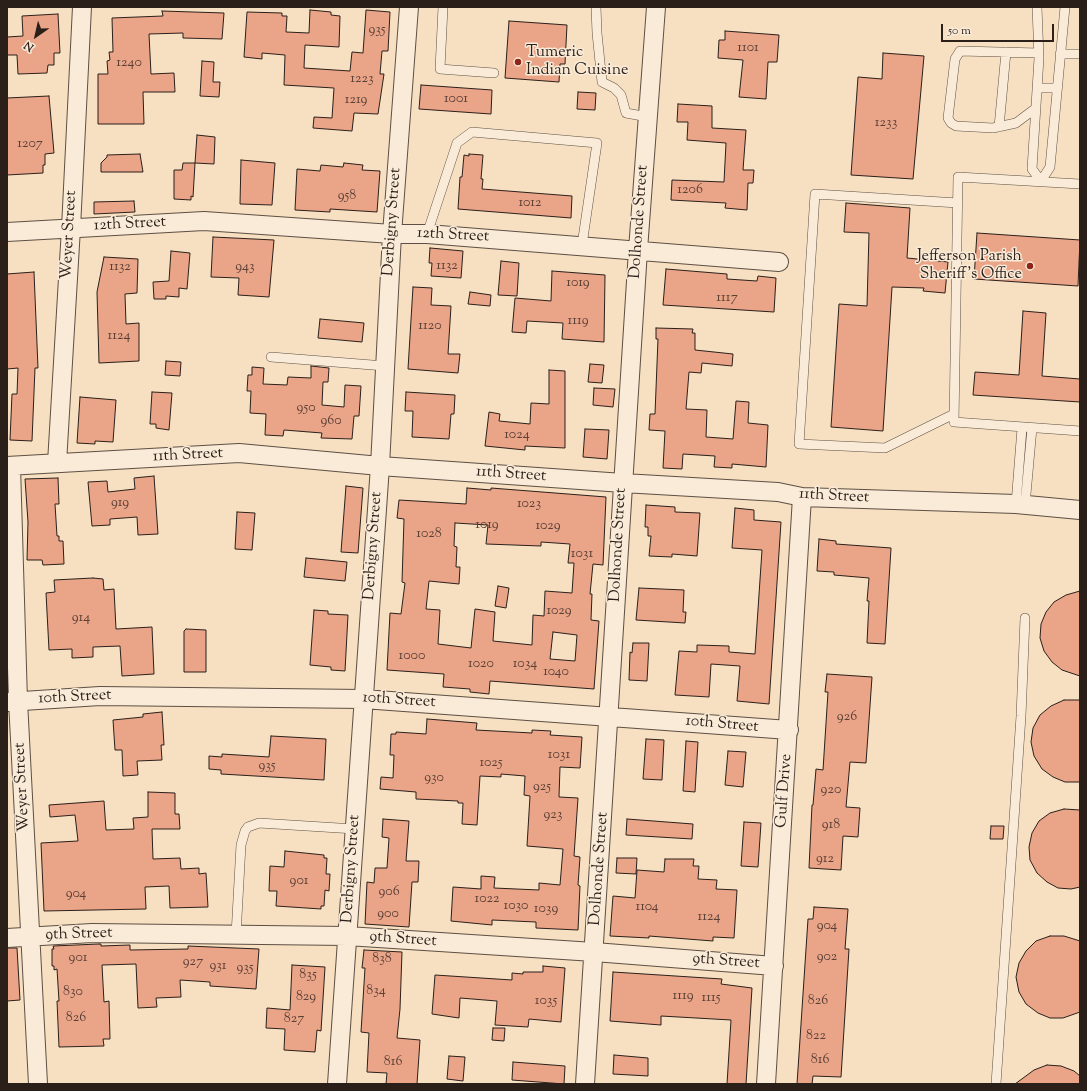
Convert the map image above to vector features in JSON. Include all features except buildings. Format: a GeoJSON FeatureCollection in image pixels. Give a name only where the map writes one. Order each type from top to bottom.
{"type":"FeatureCollection","features":[{"type":"Feature","properties":{"kind":"street","name":"Weyer Street"},"geometry":{"type":"LineString","coordinates":[[57,463],[82,7]]}},
{"type":"Feature","properties":{"kind":"street","name":"Derbigny Street"},"geometry":{"type":"LineString","coordinates":[[337,1084],[380,466],[392,234],[409,7]]}},
{"type":"Feature","properties":{"kind":"street","name":"Dolhonde Street"},"geometry":{"type":"LineString","coordinates":[[585,1084],[638,250],[656,7]]}},
{"type":"Feature","properties":{"kind":"street","name":"12th Street"},"geometry":{"type":"LineString","coordinates":[[7,232],[204,221],[392,234],[428,234],[582,245],[779,262]]}},
{"type":"Feature","properties":{"kind":"street","name":"11th Street"},"geometry":{"type":"LineString","coordinates":[[9,466],[239,453],[380,466],[778,492],[802,497],[1021,505],[1080,510]]}},
{"type":"Feature","properties":{"kind":"street","name":"Weyer Street"},"geometry":{"type":"LineString","coordinates":[[9,466],[13,701],[32,937],[38,1084]]}},
{"type":"Feature","properties":{"kind":"street","name":"Gulf Drive"},"geometry":{"type":"LineString","coordinates":[[766,1084],[789,730],[802,497]]}},
{"type":"Feature","properties":{"kind":"street","name":"10th Street"},"geometry":{"type":"LineString","coordinates":[[13,701],[100,696],[364,699],[789,730]]}},
{"type":"Feature","properties":{"kind":"street","name":"9th Street"},"geometry":{"type":"LineString","coordinates":[[7,938],[92,933],[347,936],[594,952],[774,966]]}},
{"type":"Feature","properties":{"kind":"lane"},"geometry":{"type":"LineString","coordinates":[[443,7],[440,69],[494,73]]}},
{"type":"Feature","properties":{"kind":"lane"},"geometry":{"type":"LineString","coordinates":[[596,7],[596,33],[602,82],[614,88],[621,95],[626,113],[648,116]]}},
{"type":"Feature","properties":{"kind":"lane"},"geometry":{"type":"LineString","coordinates":[[1037,7],[1039,53],[1032,169],[1041,181]]}},
{"type":"Feature","properties":{"kind":"lane"},"geometry":{"type":"LineString","coordinates":[[1041,181],[1050,167],[1065,7]]}},
{"type":"Feature","properties":{"kind":"lane"},"geometry":{"type":"LineString","coordinates":[[1036,108],[1016,123],[998,127],[956,126],[950,124],[949,112],[955,59],[958,52],[967,50],[1039,53]]}},
{"type":"Feature","properties":{"kind":"lane"},"geometry":{"type":"LineString","coordinates":[[998,127],[1006,52]]}},
{"type":"Feature","properties":{"kind":"lane"},"geometry":{"type":"LineString","coordinates":[[1060,54],[1080,54]]}},
{"type":"Feature","properties":{"kind":"lane"},"geometry":{"type":"LineString","coordinates":[[1037,88],[1057,88]]}},
{"type":"Feature","properties":{"kind":"lane"},"geometry":{"type":"LineString","coordinates":[[428,234],[457,144],[472,132],[597,143],[582,245]]}},
{"type":"Feature","properties":{"kind":"lane"},"geometry":{"type":"LineString","coordinates":[[1080,184],[958,177],[954,414],[954,422],[1080,432]]}},
{"type":"Feature","properties":{"kind":"lane"},"geometry":{"type":"LineString","coordinates":[[954,414],[885,448],[799,444],[814,194],[958,203]]}},
{"type":"Feature","properties":{"kind":"lane"},"geometry":{"type":"LineString","coordinates":[[271,357],[385,366]]}},
{"type":"Feature","properties":{"kind":"lane"},"geometry":{"type":"LineString","coordinates":[[1021,505],[1022,428]]}},
{"type":"Feature","properties":{"kind":"lane"},"geometry":{"type":"LineString","coordinates":[[1021,505],[1032,428]]}},
{"type":"Feature","properties":{"kind":"lane"},"geometry":{"type":"LineString","coordinates":[[996,1084],[1021,716],[1025,618]]}},
{"type":"Feature","properties":{"kind":"lane"},"geometry":{"type":"LineString","coordinates":[[236,935],[241,845],[245,831],[248,827],[259,823],[355,829]]}},
{"type":"Feature","properties":{"kind":"place","name":"Tumeric Indian Cuisine"},"geometry":{"type":"Point","coordinates":[518,62]}},
{"type":"Feature","properties":{"kind":"place","name":"Jefferson Parish Sheriff's Office"},"geometry":{"type":"Point","coordinates":[1030,266]}}]}
